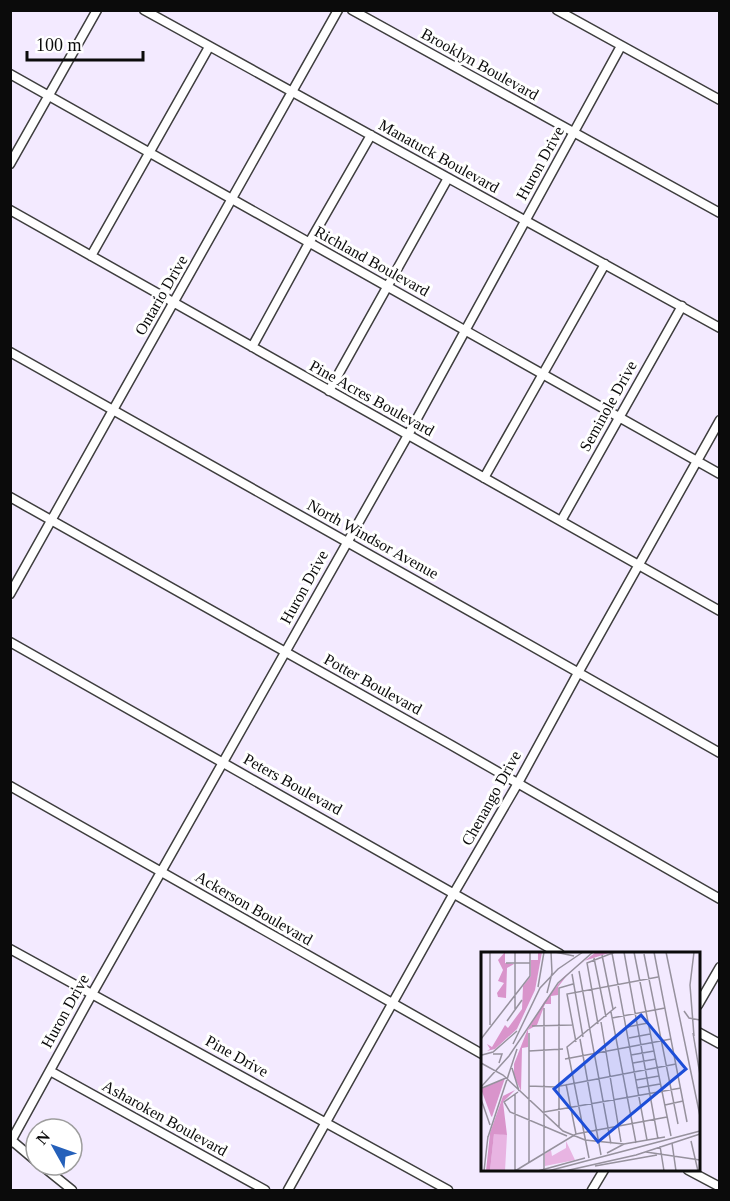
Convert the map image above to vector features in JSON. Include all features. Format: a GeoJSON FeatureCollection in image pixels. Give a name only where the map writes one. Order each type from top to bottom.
{"type":"FeatureCollection","features":[{"type":"Feature","properties":{"kind":"street"},"geometry":{"type":"LineString","coordinates":[[10,164],[97,10]]}},
{"type":"Feature","properties":{"kind":"street","name":"Manatuck Boulevard"},"geometry":{"type":"LineString","coordinates":[[144,10],[720,328]]}},
{"type":"Feature","properties":{"kind":"street","name":"Ontario Drive"},"geometry":{"type":"LineString","coordinates":[[10,594],[338,10]]}},
{"type":"Feature","properties":{"kind":"street","name":"Brooklyn Boulevard"},"geometry":{"type":"LineString","coordinates":[[352,10],[720,213]]}},
{"type":"Feature","properties":{"kind":"street"},"geometry":{"type":"LineString","coordinates":[[557,10],[720,100]]}},
{"type":"Feature","properties":{"kind":"street"},"geometry":{"type":"LineString","coordinates":[[91,256],[209,46]]}},
{"type":"Feature","properties":{"kind":"street","name":"Huron Drive"},"geometry":{"type":"LineString","coordinates":[[11,1141],[408,435],[621,46]]}},
{"type":"Feature","properties":{"kind":"street","name":"Richland Boulevard"},"geometry":{"type":"LineString","coordinates":[[10,74],[720,474]]}},
{"type":"Feature","properties":{"kind":"street"},"geometry":{"type":"LineString","coordinates":[[252,347],[371,135]]}},
{"type":"Feature","properties":{"kind":"street"},"geometry":{"type":"LineString","coordinates":[[329,391],[448,178]]}},
{"type":"Feature","properties":{"kind":"street","name":"Pine Acres Boulevard"},"geometry":{"type":"LineString","coordinates":[[10,210],[720,611]]}},
{"type":"Feature","properties":{"kind":"street"},"geometry":{"type":"LineString","coordinates":[[484,478],[605,264]]}},
{"type":"Feature","properties":{"kind":"street","name":"Seminole Drive"},"geometry":{"type":"LineString","coordinates":[[561,521],[682,306]]}},
{"type":"Feature","properties":{"kind":"street","name":"North Windsor Avenue"},"geometry":{"type":"LineString","coordinates":[[10,352],[720,753]]}},
{"type":"Feature","properties":{"kind":"street","name":"Chenango Drive"},"geometry":{"type":"LineString","coordinates":[[288,1191],[720,420]]}},
{"type":"Feature","properties":{"kind":"street","name":"Potter Boulevard"},"geometry":{"type":"LineString","coordinates":[[10,497],[720,899]]}},
{"type":"Feature","properties":{"kind":"street","name":"Peters Boulevard"},"geometry":{"type":"LineString","coordinates":[[10,642],[557,952]]}},
{"type":"Feature","properties":{"kind":"street","name":"Ackerson Boulevard"},"geometry":{"type":"LineString","coordinates":[[10,786],[481,1053]]}},
{"type":"Feature","properties":{"kind":"street","name":"Pine Drive"},"geometry":{"type":"LineString","coordinates":[[10,949],[448,1191]]}},
{"type":"Feature","properties":{"kind":"street"},"geometry":{"type":"LineString","coordinates":[[700,1003],[720,967]]}},
{"type":"Feature","properties":{"kind":"street"},"geometry":{"type":"LineString","coordinates":[[700,1033],[720,1044]]}},
{"type":"Feature","properties":{"kind":"street","name":"Asharoken Boulevard"},"geometry":{"type":"LineString","coordinates":[[50,1071],[266,1191]]}},
{"type":"Feature","properties":{"kind":"street"},"geometry":{"type":"LineString","coordinates":[[11,1141],[24,1151]]}},
{"type":"Feature","properties":{"kind":"street"},"geometry":{"type":"LineString","coordinates":[[592,1191],[603,1171]]}},
{"type":"Feature","properties":{"kind":"street"},"geometry":{"type":"LineString","coordinates":[[690,1171],[720,1187]]}},
{"type":"Feature","properties":{"kind":"street"},"geometry":{"type":"LineString","coordinates":[[55,1177],[72,1191]]}}]}
